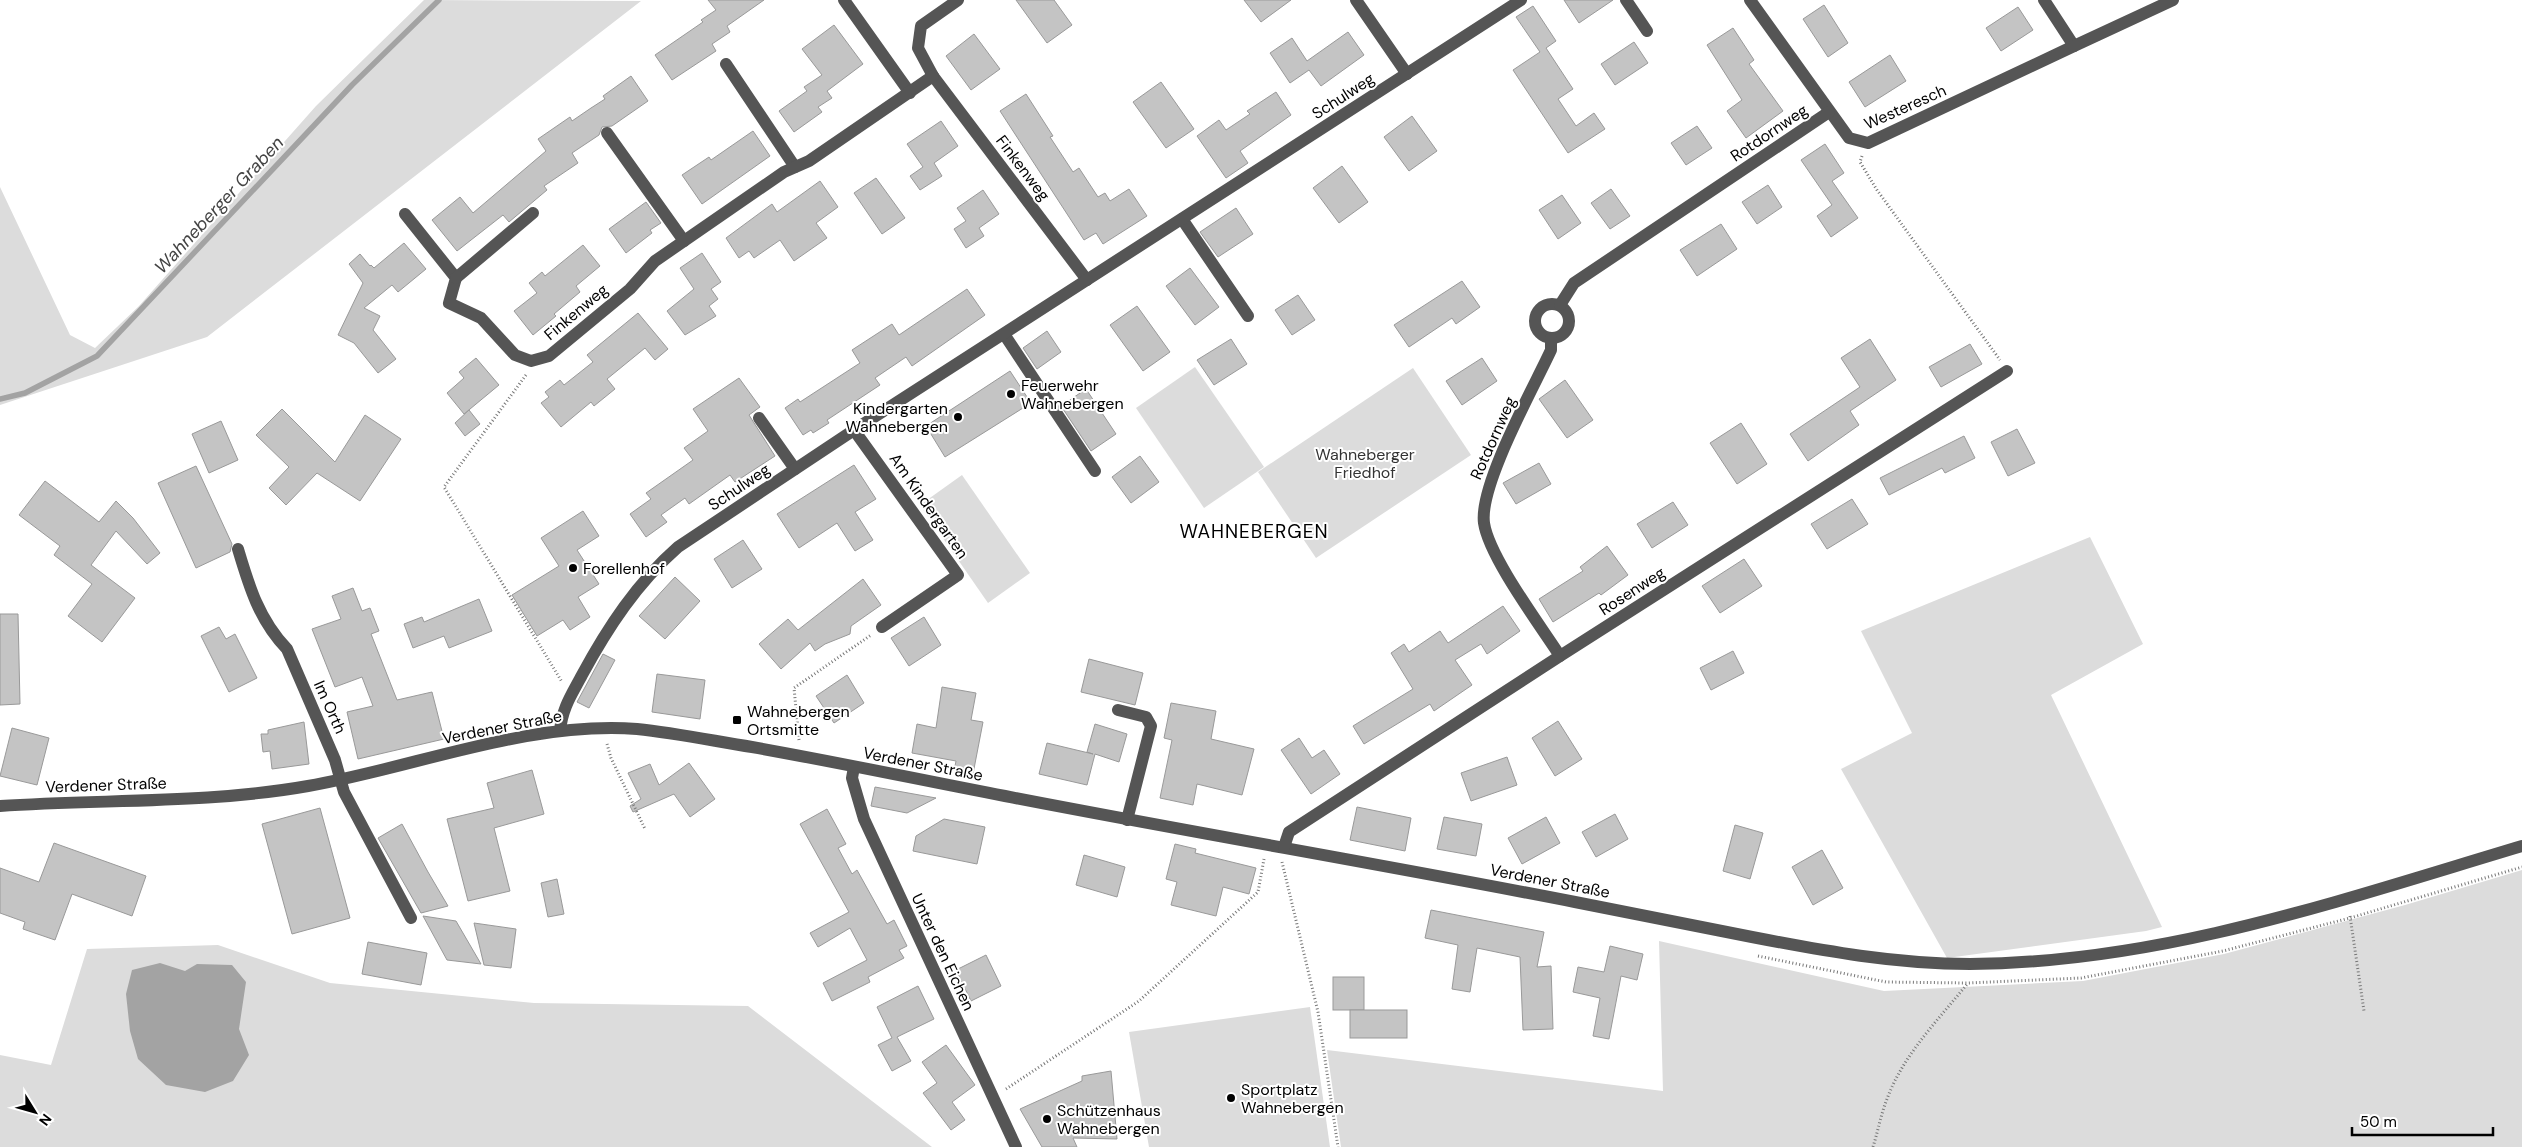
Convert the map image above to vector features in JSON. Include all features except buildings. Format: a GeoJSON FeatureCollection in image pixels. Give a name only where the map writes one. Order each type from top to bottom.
{"type":"FeatureCollection","features":[{"type":"Feature","properties":{"kind":"street"},"geometry":{"type":"LineString","coordinates":[[844,0],[910,93]]}},
{"type":"Feature","properties":{"kind":"street","name":"Finkenweg"},"geometry":{"type":"LineString","coordinates":[[958,0],[921,26],[918,48],[933,76],[1087,280]]}},
{"type":"Feature","properties":{"kind":"street"},"geometry":{"type":"LineString","coordinates":[[1356,0],[1407,74]]}},
{"type":"Feature","properties":{"kind":"street","name":"Schulweg"},"geometry":{"type":"LineString","coordinates":[[560,730],[562,712],[602,638],[654,568],[678,547],[854,430],[1521,0]]}},
{"type":"Feature","properties":{"kind":"street"},"geometry":{"type":"LineString","coordinates":[[1626,0],[1647,31]]}},
{"type":"Feature","properties":{"kind":"street","name":"Westeresch"},"geometry":{"type":"LineString","coordinates":[[1750,0],[1849,138],[1868,143],[2173,0]]}},
{"type":"Feature","properties":{"kind":"street"},"geometry":{"type":"LineString","coordinates":[[2044,0],[2074,46]]}},
{"type":"Feature","properties":{"kind":"street"},"geometry":{"type":"LineString","coordinates":[[726,64],[795,167]]}},
{"type":"Feature","properties":{"kind":"street","name":"Finkenweg"},"geometry":{"type":"LineString","coordinates":[[532,361],[549,356],[630,289],[655,261],[784,172],[809,161],[933,76]]}},
{"type":"Feature","properties":{"kind":"street","name":"Rotdornweg"},"geometry":{"type":"LineString","coordinates":[[1560,305],[1574,283],[1829,112]]}},
{"type":"Feature","properties":{"kind":"street"},"geometry":{"type":"LineString","coordinates":[[607,133],[684,241]]}},
{"type":"Feature","properties":{"kind":"street"},"geometry":{"type":"LineString","coordinates":[[532,361],[516,356],[481,318],[449,303],[456,278],[533,213]]}},
{"type":"Feature","properties":{"kind":"street"},"geometry":{"type":"LineString","coordinates":[[405,214],[456,278]]}},
{"type":"Feature","properties":{"kind":"street"},"geometry":{"type":"LineString","coordinates":[[1182,219],[1248,316]]}},
{"type":"Feature","properties":{"kind":"street"},"geometry":{"type":"LineString","coordinates":[[1547,304],[1560,305],[1568,315],[1568,328],[1564,334],[1551,338],[1539,333],[1535,326],[1536,313],[1547,304]]}},
{"type":"Feature","properties":{"kind":"street"},"geometry":{"type":"LineString","coordinates":[[1004,334],[1095,470]]}},
{"type":"Feature","properties":{"kind":"street","name":"Rotdornweg"},"geometry":{"type":"LineString","coordinates":[[1551,338],[1551,350],[1487,490],[1484,515],[1487,532],[1499,560],[1560,656]]}},
{"type":"Feature","properties":{"kind":"street","name":"Rosenweg"},"geometry":{"type":"LineString","coordinates":[[1284,847],[1289,832],[1560,656],[2007,371]]}},
{"type":"Feature","properties":{"kind":"street"},"geometry":{"type":"LineString","coordinates":[[759,418],[795,469]]}},
{"type":"Feature","properties":{"kind":"street","name":"Am Kindergarten"},"geometry":{"type":"LineString","coordinates":[[854,430],[958,576],[882,628]]}},
{"type":"Feature","properties":{"kind":"street","name":"Im Orth"},"geometry":{"type":"LineString","coordinates":[[238,549],[258,608],[273,635],[287,649],[335,760],[344,792],[411,918]]}},
{"type":"Feature","properties":{"kind":"street"},"geometry":{"type":"LineString","coordinates":[[1118,710],[1146,716],[1151,726],[1127,820]]}},
{"type":"Feature","properties":{"kind":"street","name":"Verdener Straße"},"geometry":{"type":"LineString","coordinates":[[0,806],[160,800],[248,794],[340,780],[534,734],[560,730],[634,729],[801,756],[1127,820],[1258,842],[1822,950],[1906,961],[1968,964],[2053,960],[2154,947],[2248,927],[2522,846]]}},
{"type":"Feature","properties":{"kind":"street","name":"Unter den Eichen"},"geometry":{"type":"LineString","coordinates":[[854,767],[852,778],[864,819],[1016,1147]]}},
{"type":"Feature","properties":{"kind":"path"},"geometry":{"type":"LineString","coordinates":[[1868,143],[1860,162],[1877,190],[2007,371]]}},
{"type":"Feature","properties":{"kind":"path"},"geometry":{"type":"LineString","coordinates":[[532,361],[529,372],[444,487],[570,696]]}},
{"type":"Feature","properties":{"kind":"path"},"geometry":{"type":"LineString","coordinates":[[801,756],[794,688],[882,628]]}},
{"type":"Feature","properties":{"kind":"path"},"geometry":{"type":"LineString","coordinates":[[616,742],[606,742],[611,758],[645,828]]}},
{"type":"Feature","properties":{"kind":"path"},"geometry":{"type":"LineString","coordinates":[[993,1097],[1139,1000],[1258,892],[1264,857],[1258,842]]}},
{"type":"Feature","properties":{"kind":"path"},"geometry":{"type":"LineString","coordinates":[[1284,847],[1281,859],[1318,1012],[1338,1147]]}},
{"type":"Feature","properties":{"kind":"path"},"geometry":{"type":"LineString","coordinates":[[2346,898],[2364,1011]]}},
{"type":"Feature","properties":{"kind":"path"},"geometry":{"type":"LineString","coordinates":[[1873,1147],[1887,1098],[1902,1068],[1922,1039],[1968,983]]}},
{"type":"Feature","properties":{"kind":"green space"},"geometry":{"type":"Polygon","coordinates":[[[424,0],[641,1],[207,337],[0,405],[0,187],[70,335],[95,348],[139,306],[316,106],[424,0]]]}},
{"type":"Feature","properties":{"kind":"green space"},"geometry":{"type":"Polygon","coordinates":[[[1195,367],[1264,467],[1204,508],[1136,408],[1195,367]]]}},
{"type":"Feature","properties":{"kind":"green space","name":"Wahneberger Friedhof"},"geometry":{"type":"Polygon","coordinates":[[[1413,368],[1471,455],[1316,558],[1258,472],[1413,368]]]}},
{"type":"Feature","properties":{"kind":"green space"},"geometry":{"type":"Polygon","coordinates":[[[962,475],[1030,573],[988,603],[920,505],[962,475]]]}},
{"type":"Feature","properties":{"kind":"green space"},"geometry":{"type":"Polygon","coordinates":[[[2090,537],[2143,644],[2051,695],[2162,927],[2146,931],[1947,958],[1841,769],[1912,733],[1861,631],[2090,537]]]}},
{"type":"Feature","properties":{"kind":"green space"},"geometry":{"type":"Polygon","coordinates":[[[2522,870],[2522,1147],[1341,1147],[1327,1050],[1663,1091],[1659,941],[1884,991],[2083,981],[2224,954],[2405,905],[2522,870]]]}},
{"type":"Feature","properties":{"kind":"green space"},"geometry":{"type":"Polygon","coordinates":[[[218,945],[330,983],[534,1003],[748,1006],[932,1147],[0,1147],[0,1055],[51,1065],[87,949],[218,945]]]}},
{"type":"Feature","properties":{"kind":"green space","name":"Sportplatz Wahnebergen"},"geometry":{"type":"Polygon","coordinates":[[[1310,1007],[1330,1147],[1149,1147],[1129,1032],[1310,1007]]]}},
{"type":"Feature","properties":{"kind":"shaded area"},"geometry":{"type":"Polygon","coordinates":[[[160,963],[185,971],[197,964],[232,965],[246,982],[239,1029],[249,1055],[233,1081],[205,1092],[166,1085],[138,1059],[130,1031],[126,994],[132,970],[160,963]]]}},
{"type":"Feature","properties":{"kind":"waterway","name":"Wahneberger Graben"},"geometry":{"type":"LineString","coordinates":[[0,399],[25,393],[97,356],[352,85],[439,0]]}},
{"type":"Feature","properties":{"kind":"place","name":"Feuerwehr Wahnebergen"},"geometry":{"type":"Point","coordinates":[1011,394]}},
{"type":"Feature","properties":{"kind":"place","name":"Kindergarten Wahnebergen"},"geometry":{"type":"Point","coordinates":[958,417]}},
{"type":"Feature","properties":{"kind":"place","name":"Forellenhof"},"geometry":{"type":"Point","coordinates":[573,568]}},
{"type":"Feature","properties":{"kind":"place","name":"Wahnebergen Ortsmitte"},"geometry":{"type":"Point","coordinates":[737,720]}},
{"type":"Feature","properties":{"kind":"place","name":"Sportplatz Wahnebergen"},"geometry":{"type":"Point","coordinates":[1231,1098]}},
{"type":"Feature","properties":{"kind":"place","name":"Schützenhaus Wahnebergen"},"geometry":{"type":"Point","coordinates":[1047,1119]}},
{"type":"Feature","properties":{"kind":"district","name":"WAHNEBERGEN"},"geometry":{"type":"Point","coordinates":[1254,531]}}]}
